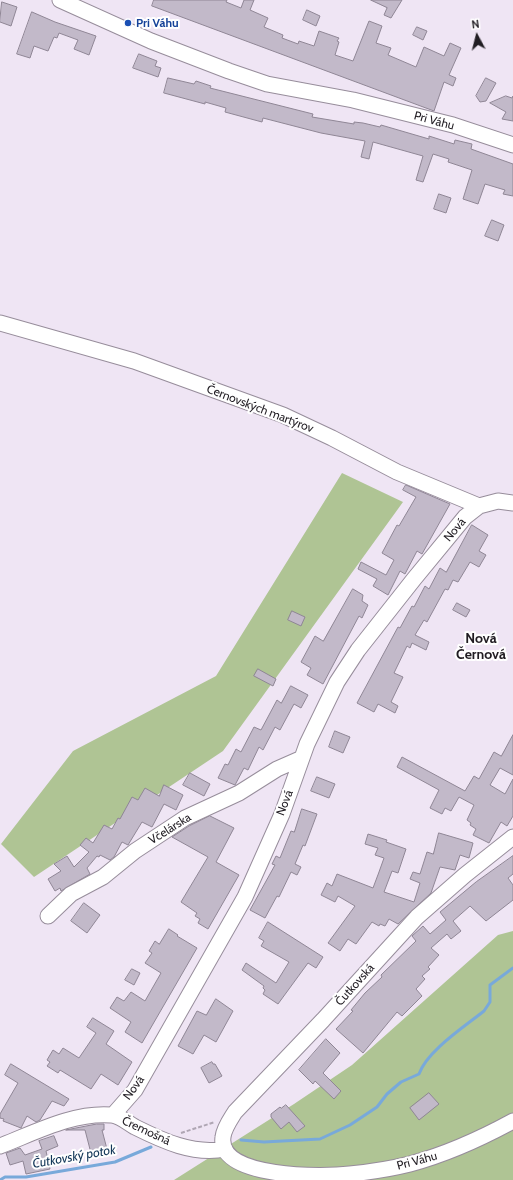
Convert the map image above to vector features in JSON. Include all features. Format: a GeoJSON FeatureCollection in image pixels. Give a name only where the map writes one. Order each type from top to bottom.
{"type":"FeatureCollection","features":[{"type":"Feature","properties":{"kind":"street","name":"Pri Váhu"},"geometry":{"type":"LineString","coordinates":[[60,0],[151,41],[261,82],[353,100],[445,123],[513,145]]}},
{"type":"Feature","properties":{"kind":"street","name":"Černovských martýrov"},"geometry":{"type":"LineString","coordinates":[[0,323],[134,361],[283,415],[332,438],[397,472],[479,506]]}},
{"type":"Feature","properties":{"kind":"street"},"geometry":{"type":"LineString","coordinates":[[479,506],[498,501],[513,503]]}},
{"type":"Feature","properties":{"kind":"street","name":"Nová"},"geometry":{"type":"LineString","coordinates":[[113,1115],[135,1090],[245,897],[282,814],[302,758],[337,682],[358,650],[465,517],[479,506]]}},
{"type":"Feature","properties":{"kind":"street","name":"Včelárska"},"geometry":{"type":"LineString","coordinates":[[48,916],[71,894],[103,877],[135,851],[185,818],[239,793],[277,769],[302,758]]}},
{"type":"Feature","properties":{"kind":"street","name":"Čutkovská"},"geometry":{"type":"LineString","coordinates":[[225,1149],[223,1137],[230,1119],[235,1112],[323,1020],[417,917],[465,875],[513,837]]}},
{"type":"Feature","properties":{"kind":"street","name":"Čremošná"},"geometry":{"type":"LineString","coordinates":[[0,1146],[87,1115],[113,1115],[167,1142],[196,1150],[210,1152],[225,1149]]}},
{"type":"Feature","properties":{"kind":"street","name":"Pri Váhu"},"geometry":{"type":"LineString","coordinates":[[225,1149],[229,1155],[243,1164],[270,1171],[305,1175],[350,1174],[393,1168],[445,1153],[480,1138],[513,1121]]}},
{"type":"Feature","properties":{"kind":"path"},"geometry":{"type":"LineString","coordinates":[[174,1132],[182,1133],[205,1126],[223,1116],[230,1119]]}},
{"type":"Feature","properties":{"kind":"green space"},"geometry":{"type":"Polygon","coordinates":[[[342,473],[403,502],[223,751],[34,877],[1,844],[73,751],[216,676],[342,473]]]}},
{"type":"Feature","properties":{"kind":"green space"},"geometry":{"type":"Polygon","coordinates":[[[513,931],[513,1180],[174,1180],[294,1104],[352,1065],[498,935],[513,931]]]}},
{"type":"Feature","properties":{"kind":"building"},"geometry":{"type":"Polygon","coordinates":[[[154,0],[227,0],[226,2],[241,8],[244,0],[254,0],[250,10],[268,18],[264,27],[283,35],[282,38],[298,44],[299,41],[314,46],[319,31],[339,38],[337,41],[339,42],[335,55],[353,61],[369,21],[382,26],[376,43],[391,48],[388,55],[416,67],[424,47],[444,56],[450,43],[461,48],[449,75],[456,78],[453,86],[444,82],[434,111],[152,6],[154,0]]]}},
{"type":"Feature","properties":{"kind":"building"},"geometry":{"type":"Polygon","coordinates":[[[371,0],[402,0],[391,18],[384,15],[387,8],[371,0]]]}},
{"type":"Feature","properties":{"kind":"building"},"geometry":{"type":"Polygon","coordinates":[[[2,2],[17,7],[11,26],[0,22],[2,2]]]}},
{"type":"Feature","properties":{"kind":"building"},"geometry":{"type":"Polygon","coordinates":[[[307,10],[320,16],[316,26],[303,20],[307,10]]]}},
{"type":"Feature","properties":{"kind":"building"},"geometry":{"type":"Polygon","coordinates":[[[32,12],[55,22],[96,36],[89,55],[74,49],[78,40],[59,33],[57,38],[54,37],[48,51],[34,46],[30,58],[17,54],[32,12]]]}},
{"type":"Feature","properties":{"kind":"building"},"geometry":{"type":"Polygon","coordinates":[[[417,27],[427,31],[423,40],[413,35],[417,27]]]}},
{"type":"Feature","properties":{"kind":"building"},"geometry":{"type":"Polygon","coordinates":[[[139,54],[157,61],[155,66],[161,68],[158,77],[133,68],[139,54]]]}},
{"type":"Feature","properties":{"kind":"building"},"geometry":{"type":"Polygon","coordinates":[[[168,78],[194,84],[196,81],[211,86],[210,88],[313,114],[312,117],[354,124],[354,122],[363,123],[380,127],[381,125],[429,139],[429,136],[454,144],[455,140],[472,144],[471,149],[513,164],[513,196],[503,194],[505,190],[485,184],[478,204],[463,199],[472,170],[448,162],[449,159],[433,154],[423,182],[416,180],[423,156],[373,142],[369,159],[361,157],[365,141],[321,133],[263,118],[262,122],[225,112],[226,108],[164,93],[168,78]]]}},
{"type":"Feature","properties":{"kind":"building"},"geometry":{"type":"Polygon","coordinates":[[[486,78],[496,83],[486,101],[480,102],[476,96],[486,78]]]}},
{"type":"Feature","properties":{"kind":"building"},"geometry":{"type":"Polygon","coordinates":[[[506,96],[512,98],[513,96],[513,121],[502,119],[506,112],[490,103],[506,96]]]}},
{"type":"Feature","properties":{"kind":"building"},"geometry":{"type":"Polygon","coordinates":[[[439,194],[451,198],[446,213],[434,209],[439,194]]]}},
{"type":"Feature","properties":{"kind":"building"},"geometry":{"type":"Polygon","coordinates":[[[492,220],[504,225],[498,241],[485,236],[492,220]]]}},
{"type":"Feature","properties":{"kind":"building"},"geometry":{"type":"Polygon","coordinates":[[[406,485],[450,504],[422,554],[417,551],[405,574],[400,571],[388,595],[373,586],[377,579],[358,569],[361,562],[386,575],[394,560],[382,553],[397,525],[399,526],[416,497],[403,490],[406,485]]]}},
{"type":"Feature","properties":{"kind":"building"},"geometry":{"type":"Polygon","coordinates":[[[472,525],[488,535],[479,551],[486,555],[479,567],[470,562],[458,582],[453,580],[448,590],[445,589],[427,622],[424,620],[415,635],[429,642],[426,650],[412,643],[410,648],[407,646],[394,673],[403,677],[391,702],[398,706],[395,713],[378,704],[374,712],[357,703],[398,627],[400,628],[412,606],[414,607],[425,586],[429,589],[440,568],[446,572],[472,525]]]}},
{"type":"Feature","properties":{"kind":"building"},"geometry":{"type":"Polygon","coordinates":[[[353,589],[363,595],[362,601],[368,605],[362,618],[359,616],[323,684],[307,675],[311,668],[301,662],[315,636],[323,641],[353,589]]]}},
{"type":"Feature","properties":{"kind":"building"},"geometry":{"type":"Polygon","coordinates":[[[457,603],[470,610],[466,617],[453,610],[457,603]]]}},
{"type":"Feature","properties":{"kind":"building"},"geometry":{"type":"Polygon","coordinates":[[[292,611],[305,617],[301,626],[288,620],[292,611]]]}},
{"type":"Feature","properties":{"kind":"building"},"geometry":{"type":"Polygon","coordinates":[[[258,669],[276,679],[273,686],[254,676],[258,669]]]}},
{"type":"Feature","properties":{"kind":"building"},"geometry":{"type":"Polygon","coordinates":[[[291,686],[308,695],[301,708],[294,704],[280,730],[275,727],[263,750],[259,747],[248,770],[244,768],[235,785],[218,778],[225,764],[228,765],[236,749],[241,752],[254,727],[261,730],[277,700],[281,703],[291,686]]]}},
{"type":"Feature","properties":{"kind":"building"},"geometry":{"type":"Polygon","coordinates":[[[335,731],[350,737],[343,753],[329,747],[335,731]]]}},
{"type":"Feature","properties":{"kind":"building"},"geometry":{"type":"Polygon","coordinates":[[[513,735],[513,775],[500,768],[490,785],[505,794],[513,779],[513,816],[507,826],[501,822],[489,843],[473,835],[476,829],[470,825],[471,823],[467,820],[474,805],[459,797],[451,811],[445,808],[442,814],[430,808],[439,790],[397,767],[402,757],[465,791],[474,776],[479,779],[494,752],[501,756],[513,735]]]}},
{"type":"Feature","properties":{"kind":"building"},"geometry":{"type":"Polygon","coordinates":[[[190,773],[210,784],[204,796],[183,785],[190,773]]]}},
{"type":"Feature","properties":{"kind":"building"},"geometry":{"type":"Polygon","coordinates":[[[317,777],[335,784],[329,798],[311,791],[317,777]]]}},
{"type":"Feature","properties":{"kind":"building"},"geometry":{"type":"Polygon","coordinates":[[[164,785],[183,795],[176,810],[164,804],[152,827],[142,822],[128,845],[122,842],[114,857],[110,860],[100,855],[99,857],[97,856],[87,868],[90,874],[61,891],[60,888],[55,891],[48,879],[61,871],[54,864],[67,856],[74,867],[89,852],[80,845],[86,838],[93,843],[104,825],[112,829],[118,818],[120,819],[132,797],[138,800],[145,788],[159,796],[164,785]]]}},
{"type":"Feature","properties":{"kind":"building"},"geometry":{"type":"Polygon","coordinates":[[[302,809],[317,814],[305,846],[303,845],[295,864],[301,867],[297,875],[291,872],[279,897],[277,896],[265,918],[250,910],[275,865],[272,864],[276,856],[280,858],[291,831],[294,832],[302,809]]]}},
{"type":"Feature","properties":{"kind":"building"},"geometry":{"type":"Polygon","coordinates":[[[210,816],[234,828],[216,862],[239,875],[208,929],[198,923],[200,919],[195,916],[197,913],[181,902],[208,857],[172,837],[189,826],[210,816]]]}},
{"type":"Feature","properties":{"kind":"building"},"geometry":{"type":"Polygon","coordinates":[[[439,833],[473,843],[469,858],[460,855],[455,870],[440,867],[431,893],[398,924],[389,919],[385,926],[380,924],[379,926],[372,922],[356,944],[348,939],[340,951],[328,943],[355,906],[338,896],[335,902],[321,895],[327,883],[332,886],[337,874],[373,888],[379,872],[384,858],[375,855],[378,848],[365,844],[368,834],[387,840],[386,842],[406,849],[398,873],[392,871],[384,892],[414,902],[420,883],[410,879],[413,872],[420,874],[427,852],[433,854],[439,833]]]}},
{"type":"Feature","properties":{"kind":"building"},"geometry":{"type":"Polygon","coordinates":[[[513,856],[513,874],[508,878],[513,885],[513,900],[486,921],[470,906],[453,921],[461,931],[451,939],[447,934],[431,948],[439,955],[428,967],[430,969],[422,976],[425,979],[416,989],[422,996],[402,1016],[397,1012],[363,1053],[336,1029],[353,1011],[351,1010],[365,993],[382,977],[381,975],[416,941],[412,936],[423,926],[430,934],[446,920],[440,912],[476,882],[513,856]]]}},
{"type":"Feature","properties":{"kind":"building"},"geometry":{"type":"Polygon","coordinates":[[[84,903],[100,915],[87,933],[71,921],[84,903]]]}},
{"type":"Feature","properties":{"kind":"building"},"geometry":{"type":"Polygon","coordinates":[[[268,922],[323,957],[316,968],[308,963],[278,1004],[263,994],[265,990],[263,988],[264,986],[242,970],[246,963],[276,983],[289,962],[261,946],[264,941],[259,938],[268,922]]]}},
{"type":"Feature","properties":{"kind":"building"},"geometry":{"type":"Polygon","coordinates":[[[169,929],[178,935],[177,936],[197,948],[142,1043],[125,1032],[131,1022],[110,1008],[117,997],[124,1001],[131,992],[145,1001],[161,973],[145,963],[152,953],[149,951],[155,941],[159,944],[169,929]]]}},
{"type":"Feature","properties":{"kind":"building"},"geometry":{"type":"Polygon","coordinates":[[[132,969],[140,973],[134,985],[125,980],[132,969]]]}},
{"type":"Feature","properties":{"kind":"building"},"geometry":{"type":"Polygon","coordinates":[[[216,999],[233,1011],[216,1042],[204,1035],[193,1054],[178,1046],[197,1011],[206,1015],[216,999]]]}},
{"type":"Feature","properties":{"kind":"building"},"geometry":{"type":"Polygon","coordinates":[[[93,1018],[114,1031],[106,1044],[132,1062],[118,1085],[101,1074],[91,1089],[60,1070],[58,1073],[47,1066],[50,1062],[47,1060],[53,1050],[59,1054],[63,1048],[79,1058],[96,1033],[87,1027],[93,1018]]]}},
{"type":"Feature","properties":{"kind":"building"},"geometry":{"type":"Polygon","coordinates":[[[326,1039],[340,1053],[323,1073],[341,1091],[334,1099],[315,1081],[313,1084],[299,1070],[326,1039]]]}},
{"type":"Feature","properties":{"kind":"building"},"geometry":{"type":"Polygon","coordinates":[[[212,1062],[215,1064],[222,1076],[209,1083],[201,1068],[212,1062]]]}},
{"type":"Feature","properties":{"kind":"building"},"geometry":{"type":"Polygon","coordinates":[[[11,1064],[69,1099],[64,1106],[52,1101],[40,1120],[36,1122],[27,1116],[21,1128],[3,1121],[4,1119],[0,1118],[0,1114],[18,1083],[5,1075],[11,1064]]]}},
{"type":"Feature","properties":{"kind":"building"},"geometry":{"type":"Polygon","coordinates":[[[429,1093],[439,1104],[419,1120],[410,1108],[429,1093]]]}},
{"type":"Feature","properties":{"kind":"building"},"geometry":{"type":"Polygon","coordinates":[[[286,1105],[305,1126],[297,1132],[289,1122],[281,1129],[271,1117],[271,1114],[280,1107],[281,1108],[286,1105]]]}},
{"type":"Feature","properties":{"kind":"building"},"geometry":{"type":"Polygon","coordinates":[[[104,1124],[104,1130],[102,1130],[108,1153],[92,1157],[85,1130],[66,1130],[104,1124]]]}},
{"type":"Feature","properties":{"kind":"building"},"geometry":{"type":"Polygon","coordinates":[[[54,1136],[58,1146],[46,1151],[50,1169],[26,1174],[23,1161],[10,1165],[6,1153],[20,1148],[25,1155],[42,1149],[39,1141],[54,1136]]]}},
{"type":"Feature","properties":{"kind":"waterway","name":"Čutkovský potok"},"geometry":{"type":"LineString","coordinates":[[241,1140],[264,1142],[320,1139],[350,1125],[377,1107],[387,1094],[401,1082],[419,1074],[423,1065],[438,1048],[484,1011],[490,1002],[490,985],[513,968]]}},
{"type":"Feature","properties":{"kind":"waterway","name":"Čutkovský potok"},"geometry":{"type":"LineString","coordinates":[[0,1180],[5,1177],[26,1177],[115,1162],[151,1147]]}},
{"type":"Feature","properties":{"kind":"place","name":"Pri Váhu"},"geometry":{"type":"Point","coordinates":[128,23]}},
{"type":"Feature","properties":{"kind":"district","name":"Nová Černová"},"geometry":{"type":"Point","coordinates":[481,648]}}]}
